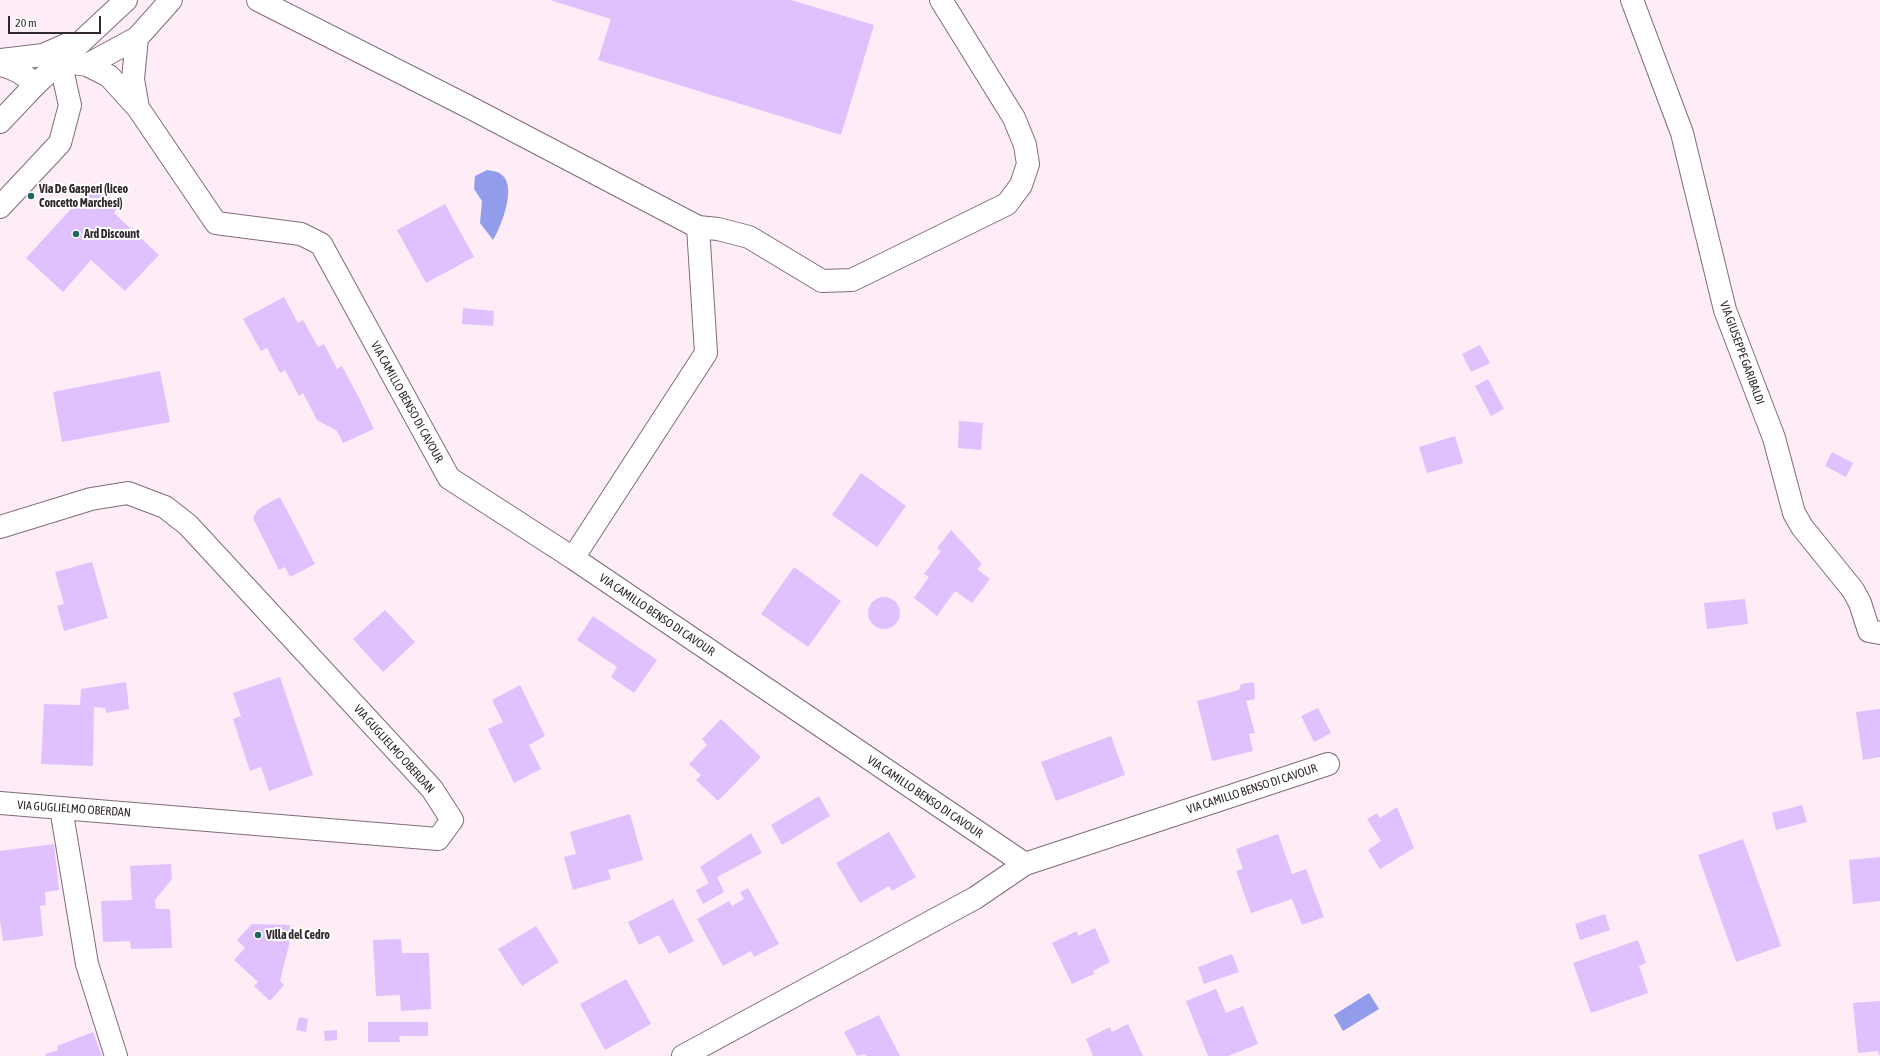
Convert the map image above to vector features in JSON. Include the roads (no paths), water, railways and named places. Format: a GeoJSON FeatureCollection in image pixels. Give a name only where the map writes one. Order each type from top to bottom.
{"type":"FeatureCollection","features":[{"type":"Feature","properties":{"kind":"street"},"geometry":{"type":"LineString","coordinates":[[0,122],[64,53],[105,0]]}},
{"type":"Feature","properties":{"kind":"street"},"geometry":{"type":"LineString","coordinates":[[0,60],[42,54],[64,53],[126,0]]}},
{"type":"Feature","properties":{"kind":"street"},"geometry":{"type":"LineString","coordinates":[[87,65],[137,38],[171,0]]}},
{"type":"Feature","properties":{"kind":"street"},"geometry":{"type":"LineString","coordinates":[[258,0],[471,108],[698,227],[718,229],[749,237],[822,281],[852,280],[1008,204],[1022,185],[1028,164],[1025,145],[1014,118],[941,0]]}},
{"type":"Feature","properties":{"kind":"street","name":"VIA GIUSEPPE GARIBALDI"},"geometry":{"type":"LineString","coordinates":[[1632,0],[1682,133],[1725,310],[1774,438],[1794,513],[1802,527],[1853,590],[1860,603],[1869,632],[1880,633]]}},
{"type":"Feature","properties":{"kind":"street"},"geometry":{"type":"LineString","coordinates":[[137,38],[133,79],[138,108]]}},
{"type":"Feature","properties":{"kind":"street"},"geometry":{"type":"LineString","coordinates":[[0,207],[60,144],[70,105],[64,53]]}},
{"type":"Feature","properties":{"kind":"street","name":"VIA CAMILLO BENSO DI CAVOUR"},"geometry":{"type":"LineString","coordinates":[[64,53],[109,76],[138,108],[216,223],[301,234],[321,244],[449,478],[573,558],[1025,864],[1328,764]]}},
{"type":"Feature","properties":{"kind":"street"},"geometry":{"type":"LineString","coordinates":[[0,65],[12,67],[24,74],[35,85]]}},
{"type":"Feature","properties":{"kind":"street"},"geometry":{"type":"LineString","coordinates":[[573,558],[706,353],[698,227]]}},
{"type":"Feature","properties":{"kind":"street","name":"VIA GUGLIELMO OBERDAN"},"geometry":{"type":"LineString","coordinates":[[0,527],[91,499],[128,493],[165,507],[188,525],[432,789],[452,820],[438,839],[0,803]]}},
{"type":"Feature","properties":{"kind":"street"},"geometry":{"type":"LineString","coordinates":[[62,808],[87,964],[116,1056]]}},
{"type":"Feature","properties":{"kind":"street"},"geometry":{"type":"LineString","coordinates":[[683,1056],[976,898],[1025,864]]}},
{"type":"Feature","properties":{"kind":"water"},"geometry":{"type":"Polygon","coordinates":[[[487,170],[497,172],[502,175],[508,188],[506,207],[500,226],[493,240],[480,223],[482,201],[474,189],[475,176],[487,170]]]}},
{"type":"Feature","properties":{"kind":"water"},"geometry":{"type":"Polygon","coordinates":[[[1369,993],[1379,1009],[1343,1031],[1334,1015],[1369,993]]]}},
{"type":"Feature","properties":{"kind":"place","name":"Via De Gasperi (liceo Concetto Marchesi)"},"geometry":{"type":"Point","coordinates":[31,196]}},
{"type":"Feature","properties":{"kind":"place","name":"Ard Discount"},"geometry":{"type":"Point","coordinates":[76,234]}},
{"type":"Feature","properties":{"kind":"place","name":"Villa del Cedro"},"geometry":{"type":"Point","coordinates":[258,935]}}]}
